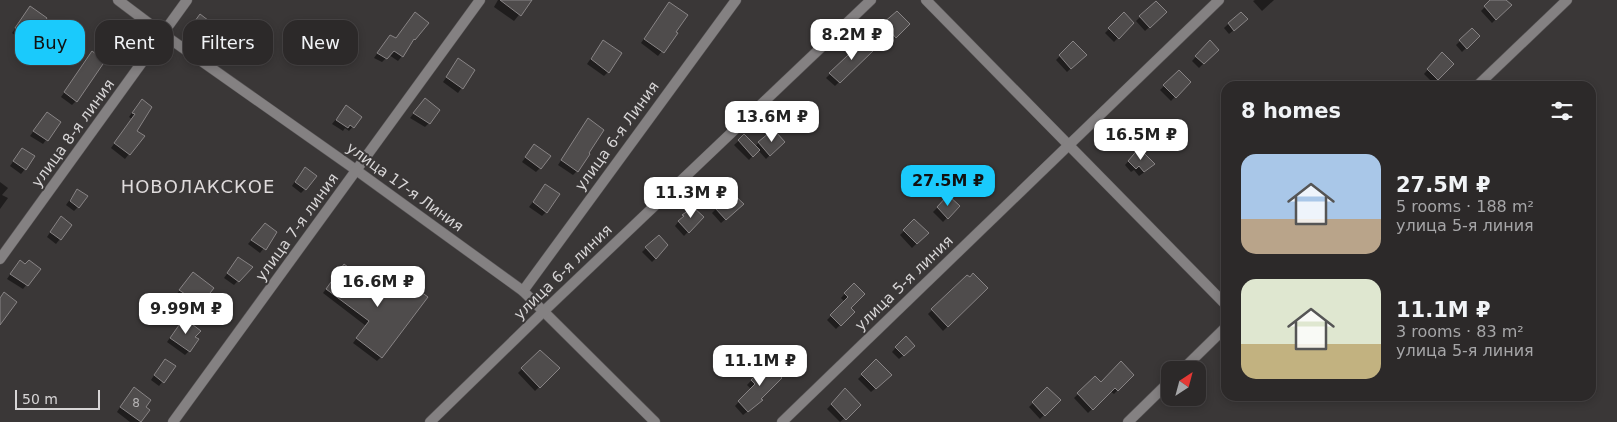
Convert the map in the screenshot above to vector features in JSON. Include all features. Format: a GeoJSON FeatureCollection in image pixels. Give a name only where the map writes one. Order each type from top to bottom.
{"type":"FeatureCollection","features":[{"type":"Feature","properties":{"kind":"street","name":"улица 17-я Линия"},"geometry":{"type":"LineString","coordinates":[[118,0],[144,20]]}},
{"type":"Feature","properties":{"kind":"street","name":"улица 8-я линия"},"geometry":{"type":"LineString","coordinates":[[173,20],[187,0]]}},
{"type":"Feature","properties":{"kind":"street","name":"улица 7-я линия"},"geometry":{"type":"LineString","coordinates":[[172,422],[480,0]]}},
{"type":"Feature","properties":{"kind":"street","name":"улица 6-я Линия"},"geometry":{"type":"LineString","coordinates":[[523,291],[736,0]]}},
{"type":"Feature","properties":{"kind":"street","name":"улица 6-я линия"},"geometry":{"type":"LineString","coordinates":[[430,422],[871,0]]}},
{"type":"Feature","properties":{"kind":"street"},"geometry":{"type":"LineString","coordinates":[[926,0],[1221,300]]}},
{"type":"Feature","properties":{"kind":"street","name":"улица 5-я линия"},"geometry":{"type":"LineString","coordinates":[[782,422],[1219,0]]}},
{"type":"Feature","properties":{"kind":"street"},"geometry":{"type":"LineString","coordinates":[[1482,81],[1567,0]]}},
{"type":"Feature","properties":{"kind":"street","name":"улица 17-я Линия"},"geometry":{"type":"LineString","coordinates":[[173,41],[523,291],[655,422]]}},
{"type":"Feature","properties":{"kind":"street","name":"улица 8-я линия"},"geometry":{"type":"LineString","coordinates":[[0,259],[141,65]]}},
{"type":"Feature","properties":{"kind":"street"},"geometry":{"type":"LineString","coordinates":[[1191,361],[1221,332]]}},
{"type":"Feature","properties":{"kind":"street"},"geometry":{"type":"LineString","coordinates":[[1128,422],[1161,391]]}},
{"type":"Feature","properties":{"kind":"building"},"geometry":{"type":"Polygon","coordinates":[[[500,0],[532,0],[521,16],[500,0]]]}},
{"type":"Feature","properties":{"kind":"building"},"geometry":{"type":"Polygon","coordinates":[[[1490,0],[1506,0],[1512,5],[1496,20],[1484,6],[1490,0]]]}},
{"type":"Feature","properties":{"kind":"building"},"geometry":{"type":"Polygon","coordinates":[[[1156,1],[1167,12],[1150,28],[1139,16],[1156,1]]]}},
{"type":"Feature","properties":{"kind":"building"},"geometry":{"type":"Polygon","coordinates":[[[669,2],[688,15],[664,53],[644,39],[669,2]]]}},
{"type":"Feature","properties":{"kind":"building"},"geometry":{"type":"Polygon","coordinates":[[[30,6],[47,18],[46,20],[20,20],[30,6]]]}},
{"type":"Feature","properties":{"kind":"building"},"geometry":{"type":"Polygon","coordinates":[[[897,11],[910,24],[896,38],[883,23],[897,11]]]}},
{"type":"Feature","properties":{"kind":"building"},"geometry":{"type":"Polygon","coordinates":[[[415,12],[429,23],[414,39],[403,57],[394,51],[387,59],[377,53],[390,35],[396,38],[415,12]]]}},
{"type":"Feature","properties":{"kind":"building"},"geometry":{"type":"Polygon","coordinates":[[[1124,12],[1134,23],[1119,39],[1108,28],[1124,12]]]}},
{"type":"Feature","properties":{"kind":"building"},"geometry":{"type":"Polygon","coordinates":[[[1241,12],[1248,19],[1234,31],[1228,23],[1241,12]]]}},
{"type":"Feature","properties":{"kind":"building"},"geometry":{"type":"Polygon","coordinates":[[[200,14],[208,20],[196,20],[200,14]]]}},
{"type":"Feature","properties":{"kind":"building"},"geometry":{"type":"Polygon","coordinates":[[[1472,28],[1480,36],[1467,49],[1459,40],[1472,28]]]}},
{"type":"Feature","properties":{"kind":"building"},"geometry":{"type":"Polygon","coordinates":[[[865,39],[875,49],[840,83],[829,73],[865,39]]]}},
{"type":"Feature","properties":{"kind":"building"},"geometry":{"type":"Polygon","coordinates":[[[603,40],[622,53],[609,73],[591,59],[603,40]]]}},
{"type":"Feature","properties":{"kind":"building"},"geometry":{"type":"Polygon","coordinates":[[[1210,40],[1219,50],[1204,64],[1195,56],[1210,40]]]}},
{"type":"Feature","properties":{"kind":"building"},"geometry":{"type":"Polygon","coordinates":[[[1073,41],[1087,55],[1071,69],[1059,55],[1073,41]]]}},
{"type":"Feature","properties":{"kind":"building"},"geometry":{"type":"Polygon","coordinates":[[[92,51],[95,53],[95,65],[102,65],[77,102],[64,92],[82,65],[85,65],[85,61],[92,51]]]}},
{"type":"Feature","properties":{"kind":"building"},"geometry":{"type":"Polygon","coordinates":[[[1442,52],[1454,64],[1438,80],[1427,69],[1442,52]]]}},
{"type":"Feature","properties":{"kind":"building"},"geometry":{"type":"Polygon","coordinates":[[[458,58],[475,70],[463,89],[446,77],[458,58]]]}},
{"type":"Feature","properties":{"kind":"building"},"geometry":{"type":"Polygon","coordinates":[[[1179,70],[1191,82],[1176,98],[1163,85],[1179,70]]]}},
{"type":"Feature","properties":{"kind":"building"},"geometry":{"type":"Polygon","coordinates":[[[425,98],[440,110],[430,124],[413,113],[425,98]]]}},
{"type":"Feature","properties":{"kind":"building"},"geometry":{"type":"Polygon","coordinates":[[[142,99],[152,107],[137,131],[145,136],[130,155],[114,143],[135,114],[132,113],[142,99]]]}},
{"type":"Feature","properties":{"kind":"building"},"geometry":{"type":"Polygon","coordinates":[[[346,105],[362,117],[354,128],[350,125],[348,128],[336,120],[346,105]]]}},
{"type":"Feature","properties":{"kind":"building"},"geometry":{"type":"Polygon","coordinates":[[[47,112],[61,122],[48,141],[33,131],[47,112]]]}},
{"type":"Feature","properties":{"kind":"building"},"geometry":{"type":"Polygon","coordinates":[[[588,118],[604,130],[578,172],[561,160],[588,118]]]}},
{"type":"Feature","properties":{"kind":"building"},"geometry":{"type":"Polygon","coordinates":[[[776,132],[785,142],[770,156],[758,142],[769,133],[771,136],[776,132]]]}},
{"type":"Feature","properties":{"kind":"building"},"geometry":{"type":"Polygon","coordinates":[[[744,134],[760,150],[753,157],[738,140],[744,134]]]}},
{"type":"Feature","properties":{"kind":"building"},"geometry":{"type":"Polygon","coordinates":[[[534,144],[551,156],[541,169],[525,157],[534,144]]]}},
{"type":"Feature","properties":{"kind":"building"},"geometry":{"type":"Polygon","coordinates":[[[22,148],[35,156],[26,170],[13,161],[22,148]]]}},
{"type":"Feature","properties":{"kind":"building"},"geometry":{"type":"Polygon","coordinates":[[[1139,148],[1155,164],[1144,172],[1139,166],[1136,169],[1128,161],[1139,148]]]}},
{"type":"Feature","properties":{"kind":"building"},"geometry":{"type":"Polygon","coordinates":[[[305,167],[317,176],[306,190],[295,182],[305,167]]]}},
{"type":"Feature","properties":{"kind":"building"},"geometry":{"type":"Polygon","coordinates":[[[545,184],[560,194],[547,213],[533,202],[545,184]]]}},
{"type":"Feature","properties":{"kind":"building"},"geometry":{"type":"Polygon","coordinates":[[[77,189],[88,196],[79,208],[70,201],[77,189]]]}},
{"type":"Feature","properties":{"kind":"building"},"geometry":{"type":"Polygon","coordinates":[[[731,192],[744,204],[726,220],[715,208],[731,192]]]}},
{"type":"Feature","properties":{"kind":"building"},"geometry":{"type":"Polygon","coordinates":[[[948,195],[960,206],[948,219],[937,207],[948,195]]]}},
{"type":"Feature","properties":{"kind":"building"},"geometry":{"type":"Polygon","coordinates":[[[693,207],[704,217],[689,233],[678,221],[684,216],[682,215],[693,207]]]}},
{"type":"Feature","properties":{"kind":"building"},"geometry":{"type":"Polygon","coordinates":[[[61,216],[72,225],[61,240],[50,232],[61,216]]]}},
{"type":"Feature","properties":{"kind":"building"},"geometry":{"type":"Polygon","coordinates":[[[914,219],[929,233],[917,244],[903,230],[914,219]]]}},
{"type":"Feature","properties":{"kind":"building"},"geometry":{"type":"Polygon","coordinates":[[[265,223],[277,232],[266,250],[251,240],[265,223]]]}},
{"type":"Feature","properties":{"kind":"building"},"geometry":{"type":"Polygon","coordinates":[[[659,235],[668,245],[656,259],[645,247],[659,235]]]}},
{"type":"Feature","properties":{"kind":"building"},"geometry":{"type":"Polygon","coordinates":[[[238,257],[253,267],[239,282],[227,273],[238,257]]]}},
{"type":"Feature","properties":{"kind":"building"},"geometry":{"type":"Polygon","coordinates":[[[20,260],[25,264],[29,260],[41,269],[28,286],[10,274],[20,260]]]}},
{"type":"Feature","properties":{"kind":"building"},"geometry":{"type":"Polygon","coordinates":[[[344,264],[388,297],[402,278],[428,297],[382,358],[356,338],[369,321],[326,289],[344,264]]]}},
{"type":"Feature","properties":{"kind":"building"},"geometry":{"type":"Polygon","coordinates":[[[193,272],[214,288],[206,298],[202,295],[197,302],[179,290],[193,272]]]}},
{"type":"Feature","properties":{"kind":"building"},"geometry":{"type":"Polygon","coordinates":[[[973,273],[988,288],[948,327],[931,309],[967,275],[970,277],[973,273]]]}},
{"type":"Feature","properties":{"kind":"building"},"geometry":{"type":"Polygon","coordinates":[[[854,283],[865,294],[851,308],[855,312],[841,326],[830,315],[848,297],[844,293],[854,283]]]}},
{"type":"Feature","properties":{"kind":"building"},"geometry":{"type":"Polygon","coordinates":[[[4,292],[17,302],[0,325],[0,298],[4,292]]]}},
{"type":"Feature","properties":{"kind":"building"},"geometry":{"type":"Polygon","coordinates":[[[184,318],[201,331],[195,337],[199,339],[190,352],[170,338],[184,318]]]}},
{"type":"Feature","properties":{"kind":"building"},"geometry":{"type":"Polygon","coordinates":[[[906,336],[915,346],[904,356],[895,347],[906,336]]]}},
{"type":"Feature","properties":{"kind":"building"},"geometry":{"type":"Polygon","coordinates":[[[540,350],[560,368],[540,388],[521,368],[540,350]]]}},
{"type":"Feature","properties":{"kind":"building"},"geometry":{"type":"Polygon","coordinates":[[[165,359],[176,366],[164,383],[154,375],[165,359]]]}},
{"type":"Feature","properties":{"kind":"building"},"geometry":{"type":"Polygon","coordinates":[[[876,359],[892,375],[876,389],[861,374],[876,359]]]}},
{"type":"Feature","properties":{"kind":"building"},"geometry":{"type":"Polygon","coordinates":[[[1121,361],[1134,375],[1118,391],[1115,388],[1093,410],[1077,393],[1095,376],[1101,382],[1121,361]]]}},
{"type":"Feature","properties":{"kind":"building"},"geometry":{"type":"Polygon","coordinates":[[[767,363],[782,378],[761,399],[763,400],[748,412],[738,401],[755,384],[751,380],[767,363]]]}},
{"type":"Feature","properties":{"kind":"building"},"geometry":{"type":"Polygon","coordinates":[[[134,387],[151,400],[146,407],[150,410],[141,422],[120,407],[134,387]]]}},
{"type":"Feature","properties":{"kind":"building"},"geometry":{"type":"Polygon","coordinates":[[[1047,387],[1061,400],[1045,416],[1032,402],[1047,387]]]}},
{"type":"Feature","properties":{"kind":"building"},"geometry":{"type":"Polygon","coordinates":[[[845,388],[861,405],[846,420],[831,404],[845,388]]]}},
{"type":"Feature","properties":{"kind":"district","name":"НОВОЛАКСКОЕ"},"geometry":{"type":"Point","coordinates":[198,187]}}]}
